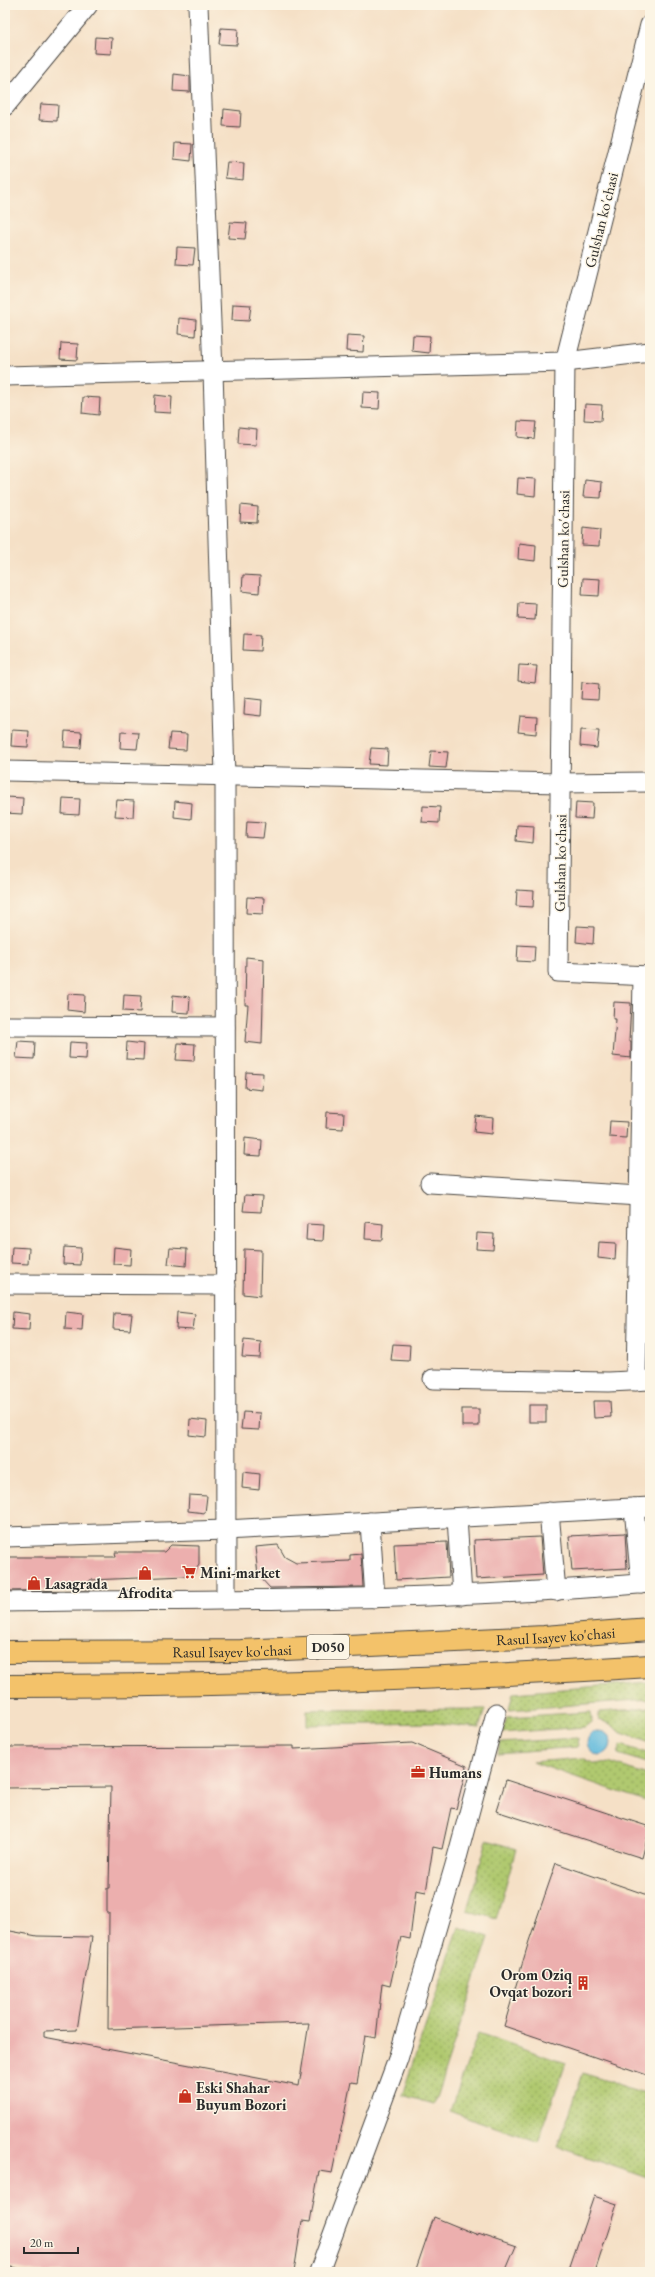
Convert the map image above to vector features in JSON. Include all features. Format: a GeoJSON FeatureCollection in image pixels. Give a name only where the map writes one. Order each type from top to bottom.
{"type":"FeatureCollection","features":[{"type":"Feature","properties":{"kind":"main road","name":"Rasul Isayev ko'chasi"},"geometry":{"type":"LineString","coordinates":[[5,1652],[241,1651],[544,1637],[650,1629]]}},
{"type":"Feature","properties":{"kind":"main road","name":"D050"},"geometry":{"type":"LineString","coordinates":[[5,1686],[373,1681],[499,1676],[650,1666]]}},
{"type":"Feature","properties":{"kind":"street"},"geometry":{"type":"LineString","coordinates":[[5,106],[88,5]]}},
{"type":"Feature","properties":{"kind":"street"},"geometry":{"type":"LineString","coordinates":[[198,5],[213,372],[225,776],[226,1599]]}},
{"type":"Feature","properties":{"kind":"street","name":"Gulshan ko'chasi"},"geometry":{"type":"LineString","coordinates":[[646,976],[558,972],[565,362],[650,25]]}},
{"type":"Feature","properties":{"kind":"street"},"geometry":{"type":"LineString","coordinates":[[5,376],[565,362],[650,352]]}},
{"type":"Feature","properties":{"kind":"street"},"geometry":{"type":"LineString","coordinates":[[5,771],[560,783],[650,782]]}},
{"type":"Feature","properties":{"kind":"street"},"geometry":{"type":"LineString","coordinates":[[433,1379],[643,1380],[639,1196],[646,976]]}},
{"type":"Feature","properties":{"kind":"street"},"geometry":{"type":"LineString","coordinates":[[5,1026],[225,1027]]}},
{"type":"Feature","properties":{"kind":"street"},"geometry":{"type":"LineString","coordinates":[[430,1183],[639,1196]]}},
{"type":"Feature","properties":{"kind":"street"},"geometry":{"type":"LineString","coordinates":[[5,1284],[226,1285]]}},
{"type":"Feature","properties":{"kind":"street"},"geometry":{"type":"LineString","coordinates":[[5,1537],[226,1530],[642,1507],[645,1583],[556,1591],[375,1598],[5,1602]]}},
{"type":"Feature","properties":{"kind":"street"},"geometry":{"type":"LineString","coordinates":[[549,1512],[556,1591]]}},
{"type":"Feature","properties":{"kind":"street"},"geometry":{"type":"LineString","coordinates":[[457,1518],[462,1595]]}},
{"type":"Feature","properties":{"kind":"street"},"geometry":{"type":"LineString","coordinates":[[370,1522],[375,1598]]}},
{"type":"Feature","properties":{"kind":"street"},"geometry":{"type":"LineString","coordinates":[[319,2272],[398,2059],[455,1865],[496,1713]]}},
{"type":"Feature","properties":{"kind":"green space"},"geometry":{"type":"Polygon","coordinates":[[[650,1682],[650,1699],[509,1710],[513,1693],[650,1682]]]}},
{"type":"Feature","properties":{"kind":"green space"},"geometry":{"type":"Polygon","coordinates":[[[650,1708],[650,1743],[619,1732],[611,1724],[599,1720],[599,1712],[650,1708]]]}},
{"type":"Feature","properties":{"kind":"green space"},"geometry":{"type":"Polygon","coordinates":[[[485,1709],[479,1728],[435,1723],[307,1725],[307,1710],[485,1709]]]}},
{"type":"Feature","properties":{"kind":"green space"},"geometry":{"type":"Polygon","coordinates":[[[591,1712],[592,1721],[585,1727],[502,1733],[507,1717],[591,1712]]]}},
{"type":"Feature","properties":{"kind":"green space"},"geometry":{"type":"Polygon","coordinates":[[[577,1738],[578,1747],[498,1753],[500,1743],[577,1738]]]}},
{"type":"Feature","properties":{"kind":"green space"},"geometry":{"type":"Polygon","coordinates":[[[621,1745],[650,1754],[650,1764],[618,1754],[621,1745]]]}},
{"type":"Feature","properties":{"kind":"green space"},"geometry":{"type":"Polygon","coordinates":[[[583,1758],[595,1764],[609,1762],[650,1776],[648,1802],[532,1762],[583,1758]]]}},
{"type":"Feature","properties":{"kind":"green space"},"geometry":{"type":"Polygon","coordinates":[[[487,1840],[516,1849],[496,1919],[467,1910],[487,1840]]]}},
{"type":"Feature","properties":{"kind":"green space"},"geometry":{"type":"Polygon","coordinates":[[[459,1927],[489,1937],[434,2104],[402,2095],[459,1927]]]}},
{"type":"Feature","properties":{"kind":"green space"},"geometry":{"type":"Polygon","coordinates":[[[478,2033],[566,2063],[538,2142],[450,2111],[478,2033]]]}},
{"type":"Feature","properties":{"kind":"green space"},"geometry":{"type":"Polygon","coordinates":[[[583,2073],[650,2095],[650,2179],[558,2147],[583,2073]]]}},
{"type":"Feature","properties":{"kind":"water"},"geometry":{"type":"Polygon","coordinates":[[[599,1731],[604,1732],[610,1738],[610,1748],[604,1754],[599,1755],[594,1754],[588,1748],[587,1743],[588,1738],[594,1732],[599,1731]]]}},
{"type":"Feature","properties":{"kind":"building"},"geometry":{"type":"Polygon","coordinates":[[[221,28],[238,29],[237,45],[219,44],[221,28]]]}},
{"type":"Feature","properties":{"kind":"building"},"geometry":{"type":"Polygon","coordinates":[[[95,37],[112,38],[111,54],[94,53],[95,37]]]}},
{"type":"Feature","properties":{"kind":"building"},"geometry":{"type":"Polygon","coordinates":[[[174,74],[190,76],[190,92],[173,91],[174,74]]]}},
{"type":"Feature","properties":{"kind":"building"},"geometry":{"type":"Polygon","coordinates":[[[41,104],[58,105],[57,121],[39,120],[41,104]]]}},
{"type":"Feature","properties":{"kind":"building"},"geometry":{"type":"Polygon","coordinates":[[[224,109],[241,111],[240,127],[223,126],[224,109]]]}},
{"type":"Feature","properties":{"kind":"building"},"geometry":{"type":"Polygon","coordinates":[[[175,143],[192,144],[191,161],[174,159],[175,143]]]}},
{"type":"Feature","properties":{"kind":"building"},"geometry":{"type":"Polygon","coordinates":[[[227,162],[244,163],[243,180],[225,178],[227,162]]]}},
{"type":"Feature","properties":{"kind":"building"},"geometry":{"type":"Polygon","coordinates":[[[230,222],[247,223],[245,239],[228,238],[230,222]]]}},
{"type":"Feature","properties":{"kind":"building"},"geometry":{"type":"Polygon","coordinates":[[[177,247],[195,248],[193,265],[176,264],[177,247]]]}},
{"type":"Feature","properties":{"kind":"building"},"geometry":{"type":"Polygon","coordinates":[[[233,304],[251,305],[249,321],[232,320],[233,304]]]}},
{"type":"Feature","properties":{"kind":"building"},"geometry":{"type":"Polygon","coordinates":[[[179,318],[196,320],[195,336],[178,334],[179,318]]]}},
{"type":"Feature","properties":{"kind":"building"},"geometry":{"type":"Polygon","coordinates":[[[347,335],[364,336],[363,352],[346,351],[347,335]]]}},
{"type":"Feature","properties":{"kind":"building"},"geometry":{"type":"Polygon","coordinates":[[[413,335],[430,336],[429,353],[412,351],[413,335]]]}},
{"type":"Feature","properties":{"kind":"building"},"geometry":{"type":"Polygon","coordinates":[[[61,343],[78,344],[77,360],[60,359],[61,343]]]}},
{"type":"Feature","properties":{"kind":"building"},"geometry":{"type":"Polygon","coordinates":[[[363,392],[380,393],[379,409],[362,408],[363,392]]]}},
{"type":"Feature","properties":{"kind":"building"},"geometry":{"type":"Polygon","coordinates":[[[155,395],[172,397],[171,413],[154,412],[155,395]]]}},
{"type":"Feature","properties":{"kind":"building"},"geometry":{"type":"Polygon","coordinates":[[[83,397],[100,398],[99,415],[82,413],[83,397]]]}},
{"type":"Feature","properties":{"kind":"building"},"geometry":{"type":"Polygon","coordinates":[[[585,404],[602,405],[601,421],[584,420],[585,404]]]}},
{"type":"Feature","properties":{"kind":"building"},"geometry":{"type":"Polygon","coordinates":[[[518,421],[536,422],[534,439],[517,437],[518,421]]]}},
{"type":"Feature","properties":{"kind":"building"},"geometry":{"type":"Polygon","coordinates":[[[239,427],[257,429],[256,445],[238,444],[239,427]]]}},
{"type":"Feature","properties":{"kind":"building"},"geometry":{"type":"Polygon","coordinates":[[[518,478],[536,479],[535,496],[517,494],[518,478]]]}},
{"type":"Feature","properties":{"kind":"building"},"geometry":{"type":"Polygon","coordinates":[[[585,480],[602,482],[601,498],[583,497],[585,480]]]}},
{"type":"Feature","properties":{"kind":"building"},"geometry":{"type":"Polygon","coordinates":[[[241,505],[258,507],[257,523],[240,522],[241,505]]]}},
{"type":"Feature","properties":{"kind":"building"},"geometry":{"type":"Polygon","coordinates":[[[583,528],[600,530],[599,546],[582,545],[583,528]]]}},
{"type":"Feature","properties":{"kind":"building"},"geometry":{"type":"Polygon","coordinates":[[[519,543],[536,545],[535,561],[518,559],[519,543]]]}},
{"type":"Feature","properties":{"kind":"building"},"geometry":{"type":"Polygon","coordinates":[[[243,575],[260,576],[259,593],[242,591],[243,575]]]}},
{"type":"Feature","properties":{"kind":"building"},"geometry":{"type":"Polygon","coordinates":[[[583,578],[600,579],[599,596],[582,595],[583,578]]]}},
{"type":"Feature","properties":{"kind":"building"},"geometry":{"type":"Polygon","coordinates":[[[519,603],[536,604],[535,620],[518,619],[519,603]]]}},
{"type":"Feature","properties":{"kind":"building"},"geometry":{"type":"Polygon","coordinates":[[[244,634],[261,635],[260,651],[243,650],[244,634]]]}},
{"type":"Feature","properties":{"kind":"building"},"geometry":{"type":"Polygon","coordinates":[[[519,665],[537,666],[535,683],[518,681],[519,665]]]}},
{"type":"Feature","properties":{"kind":"building"},"geometry":{"type":"Polygon","coordinates":[[[582,682],[599,684],[598,700],[581,699],[582,682]]]}},
{"type":"Feature","properties":{"kind":"building"},"geometry":{"type":"Polygon","coordinates":[[[245,698],[262,700],[261,716],[244,714],[245,698]]]}},
{"type":"Feature","properties":{"kind":"building"},"geometry":{"type":"Polygon","coordinates":[[[520,716],[537,717],[536,734],[518,732],[520,716]]]}},
{"type":"Feature","properties":{"kind":"building"},"geometry":{"type":"Polygon","coordinates":[[[12,730],[29,731],[28,747],[11,746],[12,730]]]}},
{"type":"Feature","properties":{"kind":"building"},"geometry":{"type":"Polygon","coordinates":[[[581,730],[599,731],[597,748],[580,746],[581,730]]]}},
{"type":"Feature","properties":{"kind":"building"},"geometry":{"type":"Polygon","coordinates":[[[65,731],[82,732],[81,748],[64,747],[65,731]]]}},
{"type":"Feature","properties":{"kind":"building"},"geometry":{"type":"Polygon","coordinates":[[[121,732],[139,733],[137,749],[120,748],[121,732]]]}},
{"type":"Feature","properties":{"kind":"building"},"geometry":{"type":"Polygon","coordinates":[[[170,733],[187,734],[186,750],[168,749],[170,733]]]}},
{"type":"Feature","properties":{"kind":"building"},"geometry":{"type":"Polygon","coordinates":[[[371,748],[388,749],[387,765],[369,764],[371,748]]]}},
{"type":"Feature","properties":{"kind":"building"},"geometry":{"type":"Polygon","coordinates":[[[431,751],[448,752],[446,768],[429,767],[431,751]]]}},
{"type":"Feature","properties":{"kind":"building"},"geometry":{"type":"Polygon","coordinates":[[[6,797],[23,798],[22,814],[5,813],[6,797]]]}},
{"type":"Feature","properties":{"kind":"building"},"geometry":{"type":"Polygon","coordinates":[[[63,798],[80,799],[79,815],[62,814],[63,798]]]}},
{"type":"Feature","properties":{"kind":"building"},"geometry":{"type":"Polygon","coordinates":[[[117,800],[134,801],[133,817],[115,816],[117,800]]]}},
{"type":"Feature","properties":{"kind":"building"},"geometry":{"type":"Polygon","coordinates":[[[175,801],[192,803],[191,819],[174,817],[175,801]]]}},
{"type":"Feature","properties":{"kind":"building"},"geometry":{"type":"Polygon","coordinates":[[[576,802],[593,803],[592,819],[575,818],[576,802]]]}},
{"type":"Feature","properties":{"kind":"building"},"geometry":{"type":"Polygon","coordinates":[[[423,806],[440,807],[439,823],[422,822],[423,806]]]}},
{"type":"Feature","properties":{"kind":"building"},"geometry":{"type":"Polygon","coordinates":[[[247,821],[265,822],[263,838],[246,837],[247,821]]]}},
{"type":"Feature","properties":{"kind":"building"},"geometry":{"type":"Polygon","coordinates":[[[517,825],[534,826],[533,843],[516,841],[517,825]]]}},
{"type":"Feature","properties":{"kind":"building"},"geometry":{"type":"Polygon","coordinates":[[[517,890],[534,891],[533,907],[516,906],[517,890]]]}},
{"type":"Feature","properties":{"kind":"building"},"geometry":{"type":"Polygon","coordinates":[[[247,897],[264,898],[263,914],[246,913],[247,897]]]}},
{"type":"Feature","properties":{"kind":"building"},"geometry":{"type":"Polygon","coordinates":[[[577,926],[594,927],[593,944],[576,942],[577,926]]]}},
{"type":"Feature","properties":{"kind":"building"},"geometry":{"type":"Polygon","coordinates":[[[518,945],[535,946],[534,962],[517,961],[518,945]]]}},
{"type":"Feature","properties":{"kind":"building"},"geometry":{"type":"Polygon","coordinates":[[[246,957],[264,959],[262,1044],[245,1042],[248,1005],[245,1005],[246,957]]]}},
{"type":"Feature","properties":{"kind":"building"},"geometry":{"type":"Polygon","coordinates":[[[68,994],[85,995],[84,1012],[67,1010],[68,994]]]}},
{"type":"Feature","properties":{"kind":"building"},"geometry":{"type":"Polygon","coordinates":[[[124,995],[141,996],[140,1012],[123,1011],[124,995]]]}},
{"type":"Feature","properties":{"kind":"building"},"geometry":{"type":"Polygon","coordinates":[[[173,995],[190,997],[189,1013],[172,1012],[173,995]]]}},
{"type":"Feature","properties":{"kind":"building"},"geometry":{"type":"Polygon","coordinates":[[[614,1002],[631,1003],[629,1041],[631,1041],[631,1058],[613,1056],[616,1019],[613,1019],[614,1002]]]}},
{"type":"Feature","properties":{"kind":"building"},"geometry":{"type":"Polygon","coordinates":[[[18,1041],[35,1042],[34,1059],[16,1058],[18,1041]]]}},
{"type":"Feature","properties":{"kind":"building"},"geometry":{"type":"Polygon","coordinates":[[[70,1042],[87,1043],[86,1059],[69,1058],[70,1042]]]}},
{"type":"Feature","properties":{"kind":"building"},"geometry":{"type":"Polygon","coordinates":[[[127,1042],[144,1044],[143,1060],[126,1059],[127,1042]]]}},
{"type":"Feature","properties":{"kind":"building"},"geometry":{"type":"Polygon","coordinates":[[[178,1043],[195,1044],[194,1061],[176,1060],[178,1043]]]}},
{"type":"Feature","properties":{"kind":"building"},"geometry":{"type":"Polygon","coordinates":[[[246,1072],[263,1073],[262,1090],[245,1088],[246,1072]]]}},
{"type":"Feature","properties":{"kind":"building"},"geometry":{"type":"Polygon","coordinates":[[[327,1112],[344,1113],[343,1129],[326,1128],[327,1112]]]}},
{"type":"Feature","properties":{"kind":"building"},"geometry":{"type":"Polygon","coordinates":[[[476,1116],[493,1118],[492,1134],[474,1132],[476,1116]]]}},
{"type":"Feature","properties":{"kind":"building"},"geometry":{"type":"Polygon","coordinates":[[[610,1121],[627,1122],[626,1138],[609,1137],[610,1121]]]}},
{"type":"Feature","properties":{"kind":"building"},"geometry":{"type":"Polygon","coordinates":[[[245,1138],[262,1140],[261,1156],[244,1155],[245,1138]]]}},
{"type":"Feature","properties":{"kind":"building"},"geometry":{"type":"Polygon","coordinates":[[[245,1195],[262,1196],[261,1212],[243,1211],[245,1195]]]}},
{"type":"Feature","properties":{"kind":"building"},"geometry":{"type":"Polygon","coordinates":[[[366,1222],[383,1224],[382,1240],[365,1239],[366,1222]]]}},
{"type":"Feature","properties":{"kind":"building"},"geometry":{"type":"Polygon","coordinates":[[[307,1224],[324,1225],[323,1241],[306,1240],[307,1224]]]}},
{"type":"Feature","properties":{"kind":"building"},"geometry":{"type":"Polygon","coordinates":[[[477,1233],[494,1234],[493,1250],[476,1249],[477,1233]]]}},
{"type":"Feature","properties":{"kind":"building"},"geometry":{"type":"Polygon","coordinates":[[[599,1242],[616,1243],[615,1260],[598,1258],[599,1242]]]}},
{"type":"Feature","properties":{"kind":"building"},"geometry":{"type":"Polygon","coordinates":[[[12,1247],[29,1248],[28,1264],[11,1263],[12,1247]]]}},
{"type":"Feature","properties":{"kind":"building"},"geometry":{"type":"Polygon","coordinates":[[[64,1247],[81,1248],[80,1265],[63,1264],[64,1247]]]}},
{"type":"Feature","properties":{"kind":"building"},"geometry":{"type":"Polygon","coordinates":[[[114,1247],[131,1249],[130,1265],[113,1264],[114,1247]]]}},
{"type":"Feature","properties":{"kind":"building"},"geometry":{"type":"Polygon","coordinates":[[[170,1248],[187,1249],[186,1266],[168,1264],[170,1248]]]}},
{"type":"Feature","properties":{"kind":"building"},"geometry":{"type":"Polygon","coordinates":[[[244,1249],[261,1250],[260,1296],[243,1294],[244,1249]]]}},
{"type":"Feature","properties":{"kind":"building"},"geometry":{"type":"Polygon","coordinates":[[[13,1312],[30,1314],[29,1330],[12,1329],[13,1312]]]}},
{"type":"Feature","properties":{"kind":"building"},"geometry":{"type":"Polygon","coordinates":[[[66,1312],[83,1314],[82,1330],[65,1329],[66,1312]]]}},
{"type":"Feature","properties":{"kind":"building"},"geometry":{"type":"Polygon","coordinates":[[[177,1312],[195,1314],[193,1330],[176,1329],[177,1312]]]}},
{"type":"Feature","properties":{"kind":"building"},"geometry":{"type":"Polygon","coordinates":[[[114,1313],[132,1314],[130,1330],[113,1329],[114,1313]]]}},
{"type":"Feature","properties":{"kind":"building"},"geometry":{"type":"Polygon","coordinates":[[[244,1340],[261,1342],[260,1358],[242,1357],[244,1340]]]}},
{"type":"Feature","properties":{"kind":"building"},"geometry":{"type":"Polygon","coordinates":[[[393,1344],[410,1345],[409,1361],[391,1360],[393,1344]]]}},
{"type":"Feature","properties":{"kind":"building"},"geometry":{"type":"Polygon","coordinates":[[[593,1401],[610,1401],[611,1417],[594,1418],[593,1401]]]}},
{"type":"Feature","properties":{"kind":"building"},"geometry":{"type":"Polygon","coordinates":[[[529,1405],[546,1405],[546,1422],[529,1422],[529,1405]]]}},
{"type":"Feature","properties":{"kind":"building"},"geometry":{"type":"Polygon","coordinates":[[[462,1409],[479,1409],[479,1426],[462,1426],[462,1409]]]}},
{"type":"Feature","properties":{"kind":"building"},"geometry":{"type":"Polygon","coordinates":[[[243,1412],[260,1413],[259,1430],[241,1429],[243,1412]]]}},
{"type":"Feature","properties":{"kind":"building"},"geometry":{"type":"Polygon","coordinates":[[[190,1419],[207,1421],[206,1437],[189,1435],[190,1419]]]}},
{"type":"Feature","properties":{"kind":"building"},"geometry":{"type":"Polygon","coordinates":[[[243,1472],[260,1474],[259,1490],[242,1488],[243,1472]]]}},
{"type":"Feature","properties":{"kind":"building"},"geometry":{"type":"Polygon","coordinates":[[[189,1495],[207,1496],[205,1513],[188,1511],[189,1495]]]}},
{"type":"Feature","properties":{"kind":"building"},"geometry":{"type":"Polygon","coordinates":[[[625,1533],[627,1568],[572,1571],[569,1536],[625,1533]]]}},
{"type":"Feature","properties":{"kind":"building"},"geometry":{"type":"Polygon","coordinates":[[[540,1537],[543,1575],[476,1579],[474,1540],[540,1537]]]}},
{"type":"Feature","properties":{"kind":"building"},"geometry":{"type":"Polygon","coordinates":[[[447,1542],[449,1577],[396,1580],[394,1544],[447,1542]]]}},
{"type":"Feature","properties":{"kind":"building"},"geometry":{"type":"Polygon","coordinates":[[[171,1545],[199,1546],[199,1565],[194,1572],[186,1576],[90,1580],[90,1590],[5,1591],[5,1557],[116,1557],[115,1552],[164,1552],[171,1545]]]}},
{"type":"Feature","properties":{"kind":"building"},"geometry":{"type":"Polygon","coordinates":[[[278,1545],[285,1557],[296,1563],[350,1561],[350,1555],[361,1554],[363,1587],[270,1588],[258,1575],[255,1547],[278,1545]]]}},
{"type":"Feature","properties":{"kind":"building","name":"Eski Shahar Buyum Bozori"},"geometry":{"type":"Polygon","coordinates":[[[412,1743],[467,1766],[456,1809],[451,1808],[442,1849],[433,1847],[426,1892],[416,1890],[410,1939],[401,1937],[390,1986],[382,1984],[376,2038],[365,2036],[357,2083],[351,2082],[332,2173],[319,2171],[310,2222],[302,2221],[294,2272],[38,2272],[5,2266],[5,1930],[37,1936],[92,1937],[77,2030],[44,2031],[44,2037],[299,2086],[309,2023],[108,2029],[109,1913],[107,1913],[107,1888],[109,1888],[111,1787],[5,1788],[5,1747],[294,1746],[294,1749],[412,1743]]]}},
{"type":"Feature","properties":{"kind":"building"},"geometry":{"type":"Polygon","coordinates":[[[506,1780],[650,1827],[642,1858],[496,1811],[506,1780]]]}},
{"type":"Feature","properties":{"kind":"building","name":"Orom Oziq Ovqat bozori"},"geometry":{"type":"Polygon","coordinates":[[[556,1863],[650,1896],[650,2076],[504,2026],[529,1941],[556,1863]]]}},
{"type":"Feature","properties":{"kind":"building"},"geometry":{"type":"Polygon","coordinates":[[[594,2196],[617,2204],[595,2272],[568,2272],[594,2196]]]}},
{"type":"Feature","properties":{"kind":"building"},"geometry":{"type":"Polygon","coordinates":[[[434,2217],[478,2235],[478,2233],[516,2246],[505,2272],[415,2272],[434,2217]]]}},
{"type":"Feature","properties":{"kind":"place","name":"Mini-market"},"geometry":{"type":"Point","coordinates":[189,1572]}},
{"type":"Feature","properties":{"kind":"place","name":"Afrodita"},"geometry":{"type":"Point","coordinates":[145,1573]}},
{"type":"Feature","properties":{"kind":"place","name":"Lasagrada"},"geometry":{"type":"Point","coordinates":[34,1583]}},
{"type":"Feature","properties":{"kind":"place","name":"Humans"},"geometry":{"type":"Point","coordinates":[418,1772]}},
{"type":"Feature","properties":{"kind":"place","name":"Orom Oziq Ovqat bozori"},"geometry":{"type":"Point","coordinates":[583,1983]}},
{"type":"Feature","properties":{"kind":"place","name":"Eski Shahar Buyum Bozori"},"geometry":{"type":"Point","coordinates":[185,2096]}}]}
